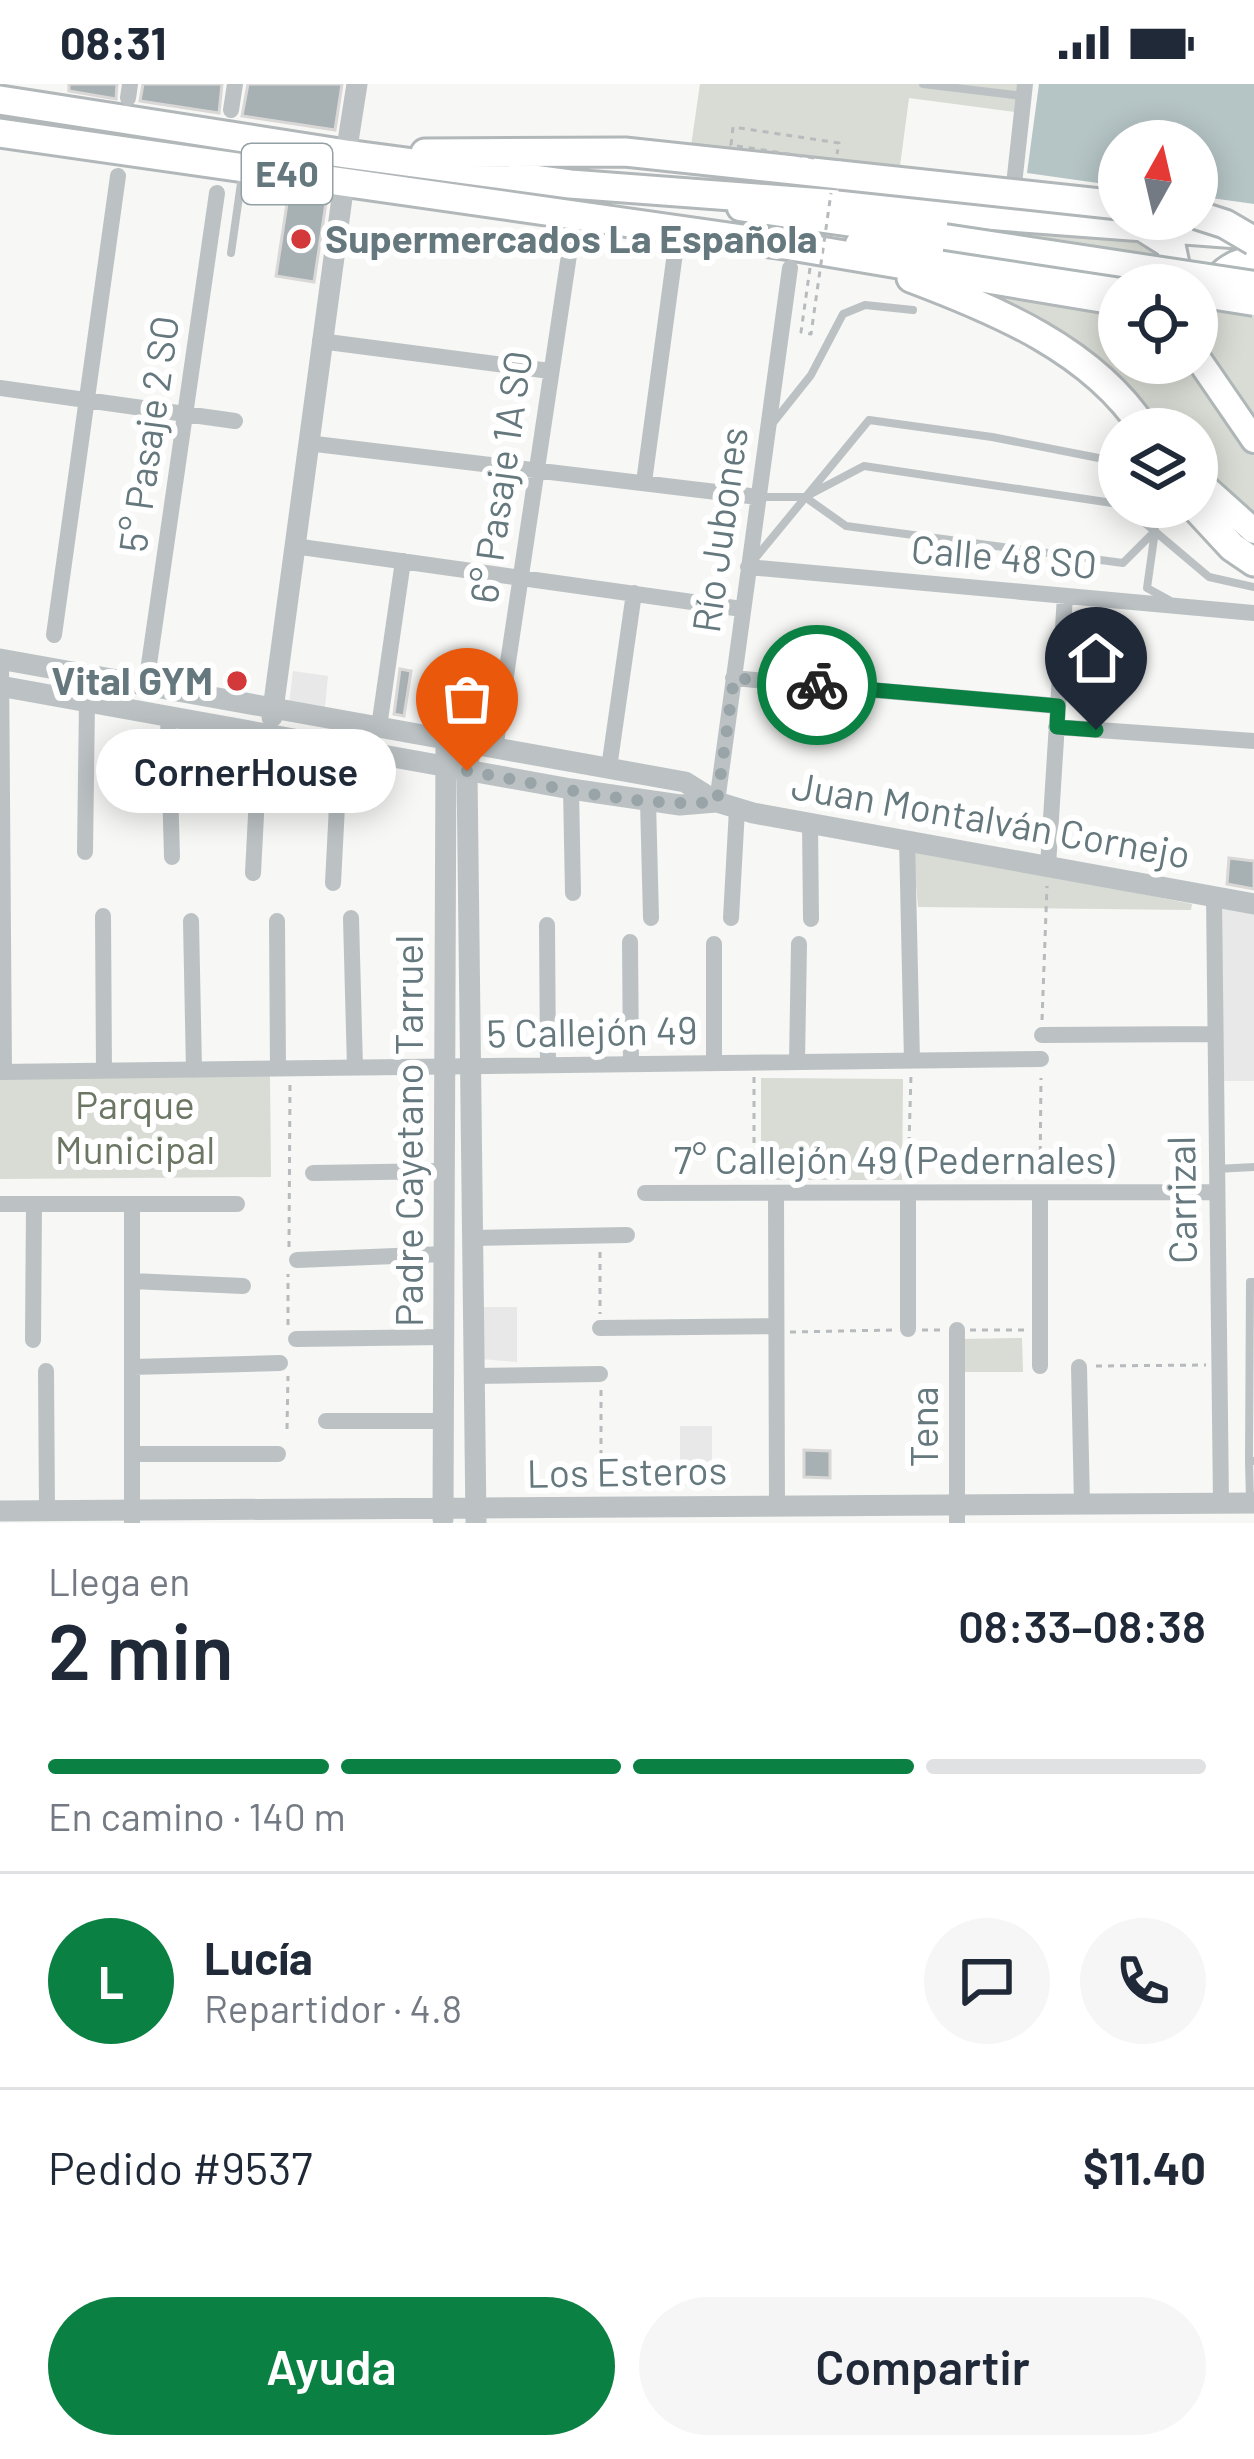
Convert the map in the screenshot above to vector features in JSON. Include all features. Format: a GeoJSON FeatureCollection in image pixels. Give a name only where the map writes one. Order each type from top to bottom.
{"type":"FeatureCollection","features":[{"type":"Feature","properties":{"kind":"highway","name":"E40"},"geometry":{"type":"LineString","coordinates":[[0,100],[352,164],[574,215],[698,232]]}},
{"type":"Feature","properties":{"kind":"highway","name":"E40"},"geometry":{"type":"LineString","coordinates":[[0,133],[244,168],[352,164],[570,184]]}},
{"type":"Feature","properties":{"kind":"highway"},"geometry":{"type":"LineString","coordinates":[[352,164],[468,151],[602,151],[836,175],[1098,211]]}},
{"type":"Feature","properties":{"kind":"highway"},"geometry":{"type":"LineString","coordinates":[[570,184],[1010,216],[1098,215]]}},
{"type":"Feature","properties":{"kind":"highway"},"geometry":{"type":"LineString","coordinates":[[1218,222],[1254,238]]}},
{"type":"Feature","properties":{"kind":"highway"},"geometry":{"type":"LineString","coordinates":[[1218,231],[1254,238]]}},
{"type":"Feature","properties":{"kind":"highway"},"geometry":{"type":"LineString","coordinates":[[698,232],[790,257],[907,277],[976,304],[1072,357],[1127,408]]}},
{"type":"Feature","properties":{"kind":"highway"},"geometry":{"type":"LineString","coordinates":[[790,257],[1098,298]]}},
{"type":"Feature","properties":{"kind":"highway"},"geometry":{"type":"LineString","coordinates":[[1216,528],[1244,556]]}},
{"type":"Feature","properties":{"kind":"main road"},"geometry":{"type":"LineString","coordinates":[[570,184],[1098,278]]}},
{"type":"Feature","properties":{"kind":"main road"},"geometry":{"type":"LineString","coordinates":[[698,232],[944,247],[1254,284]]}},
{"type":"Feature","properties":{"kind":"main road"},"geometry":{"type":"LineString","coordinates":[[1218,275],[1241,261],[1254,260]]}},
{"type":"Feature","properties":{"kind":"main road"},"geometry":{"type":"LineString","coordinates":[[1218,297],[1254,303]]}},
{"type":"Feature","properties":{"kind":"main road"},"geometry":{"type":"LineString","coordinates":[[1216,384],[1254,440]]}},
{"type":"Feature","properties":{"kind":"main road"},"geometry":{"type":"LineString","coordinates":[[1218,514],[1244,556]]}},
{"type":"Feature","properties":{"kind":"street"},"geometry":{"type":"LineString","coordinates":[[231,110],[235,84]]}},
{"type":"Feature","properties":{"kind":"street"},"geometry":{"type":"LineString","coordinates":[[253,873],[259,758],[274,707],[320,341],[352,164],[357,84]]}},
{"type":"Feature","properties":{"kind":"street"},"geometry":{"type":"LineString","coordinates":[[1010,216],[1024,90]]}},
{"type":"Feature","properties":{"kind":"street"},"geometry":{"type":"LineString","coordinates":[[54,635],[118,176]]}},
{"type":"Feature","properties":{"kind":"street","name":"5° Pasaje 2 SO"},"geometry":{"type":"LineString","coordinates":[[146,685],[217,194]]}},
{"type":"Feature","properties":{"kind":"street","name":"6° Pasaje 1A SO"},"geometry":{"type":"LineString","coordinates":[[495,749],[574,215]]}},
{"type":"Feature","properties":{"kind":"street"},"geometry":{"type":"LineString","coordinates":[[644,482],[675,253]]}},
{"type":"Feature","properties":{"kind":"street","name":"Río Jubones"},"geometry":{"type":"LineString","coordinates":[[730,917],[727,805],[734,678],[790,257]]}},
{"type":"Feature","properties":{"kind":"street"},"geometry":{"type":"LineString","coordinates":[[320,341],[550,371]]}},
{"type":"Feature","properties":{"kind":"street"},"geometry":{"type":"LineString","coordinates":[[0,388],[235,421]]}},
{"type":"Feature","properties":{"kind":"street"},"geometry":{"type":"LineString","coordinates":[[307,442],[758,497]]}},
{"type":"Feature","properties":{"kind":"street"},"geometry":{"type":"LineString","coordinates":[[294,546],[742,609]]}},
{"type":"Feature","properties":{"kind":"street"},"geometry":{"type":"LineString","coordinates":[[379,727],[404,561]]}},
{"type":"Feature","properties":{"kind":"street","name":"Calle 48 SO"},"geometry":{"type":"LineString","coordinates":[[748,567],[1254,613]]}},
{"type":"Feature","properties":{"kind":"street"},"geometry":{"type":"LineString","coordinates":[[609,768],[634,593]]}},
{"type":"Feature","properties":{"kind":"street"},"geometry":{"type":"LineString","coordinates":[[1048,866],[1065,596]]}},
{"type":"Feature","properties":{"kind":"street"},"geometry":{"type":"LineString","coordinates":[[0,659],[2,1072]]}},
{"type":"Feature","properties":{"kind":"street","name":"Juan Montalván Cornejo"},"geometry":{"type":"LineString","coordinates":[[0,659],[685,782],[727,805]]}},
{"type":"Feature","properties":{"kind":"street"},"geometry":{"type":"LineString","coordinates":[[734,678],[1058,706]]}},
{"type":"Feature","properties":{"kind":"street","name":"Juan Montalván Cornejo"},"geometry":{"type":"LineString","coordinates":[[0,686],[571,789],[680,805],[727,805],[1254,904]]}},
{"type":"Feature","properties":{"kind":"street"},"geometry":{"type":"LineString","coordinates":[[85,852],[87,702]]}},
{"type":"Feature","properties":{"kind":"street"},"geometry":{"type":"LineString","coordinates":[[168,717],[172,857]]}},
{"type":"Feature","properties":{"kind":"street"},"geometry":{"type":"LineString","coordinates":[[1057,727],[1254,741]]}},
{"type":"Feature","properties":{"kind":"street","name":"Padre Cayetano Tarruel"},"geometry":{"type":"LineString","coordinates":[[446,740],[456,769],[471,1066],[476,1516]]}},
{"type":"Feature","properties":{"kind":"street","name":"Padre Cayetano Tarruel"},"geometry":{"type":"LineString","coordinates":[[443,1516],[445,1066],[456,769],[471,744]]}},
{"type":"Feature","properties":{"kind":"street"},"geometry":{"type":"LineString","coordinates":[[333,883],[340,748]]}},
{"type":"Feature","properties":{"kind":"street"},"geometry":{"type":"LineString","coordinates":[[571,789],[573,893]]}},
{"type":"Feature","properties":{"kind":"street"},"geometry":{"type":"LineString","coordinates":[[648,801],[651,918]]}},
{"type":"Feature","properties":{"kind":"street"},"geometry":{"type":"LineString","coordinates":[[810,823],[812,920]]}},
{"type":"Feature","properties":{"kind":"street"},"geometry":{"type":"LineString","coordinates":[[908,839],[912,1060]]}},
{"type":"Feature","properties":{"kind":"street","name":"Carrizal"},"geometry":{"type":"LineString","coordinates":[[1214,896],[1221,1503]]}},
{"type":"Feature","properties":{"kind":"street"},"geometry":{"type":"LineString","coordinates":[[103,916],[104,1071]]}},
{"type":"Feature","properties":{"kind":"street"},"geometry":{"type":"LineString","coordinates":[[351,918],[355,1067]]}},
{"type":"Feature","properties":{"kind":"street"},"geometry":{"type":"LineString","coordinates":[[191,921],[194,1070]]}},
{"type":"Feature","properties":{"kind":"street"},"geometry":{"type":"LineString","coordinates":[[277,921],[278,1069]]}},
{"type":"Feature","properties":{"kind":"street"},"geometry":{"type":"LineString","coordinates":[[547,925],[548,1065]]}},
{"type":"Feature","properties":{"kind":"street"},"geometry":{"type":"LineString","coordinates":[[630,942],[631,1064]]}},
{"type":"Feature","properties":{"kind":"street"},"geometry":{"type":"LineString","coordinates":[[714,944],[714,1063]]}},
{"type":"Feature","properties":{"kind":"street"},"geometry":{"type":"LineString","coordinates":[[797,1062],[799,944]]}},
{"type":"Feature","properties":{"kind":"street"},"geometry":{"type":"LineString","coordinates":[[1042,1036],[1214,1034]]}},
{"type":"Feature","properties":{"kind":"street","name":"5 Callejón 49"},"geometry":{"type":"LineString","coordinates":[[2,1072],[1041,1059]]}},
{"type":"Feature","properties":{"kind":"street"},"geometry":{"type":"LineString","coordinates":[[314,1173],[444,1172]]}},
{"type":"Feature","properties":{"kind":"street","name":"7° Callejón 49 (Pedernales)"},"geometry":{"type":"LineString","coordinates":[[645,1192],[1214,1192]]}},
{"type":"Feature","properties":{"kind":"street"},"geometry":{"type":"LineString","coordinates":[[776,1192],[777,1507]]}},
{"type":"Feature","properties":{"kind":"street"},"geometry":{"type":"LineString","coordinates":[[908,1192],[908,1329]]}},
{"type":"Feature","properties":{"kind":"street"},"geometry":{"type":"LineString","coordinates":[[1040,1192],[1040,1366]]}},
{"type":"Feature","properties":{"kind":"street"},"geometry":{"type":"LineString","coordinates":[[0,1204],[237,1204]]}},
{"type":"Feature","properties":{"kind":"street"},"geometry":{"type":"LineString","coordinates":[[33,1340],[34,1204]]}},
{"type":"Feature","properties":{"kind":"street"},"geometry":{"type":"LineString","coordinates":[[132,1204],[132,1517]]}},
{"type":"Feature","properties":{"kind":"street"},"geometry":{"type":"LineString","coordinates":[[473,1238],[627,1234]]}},
{"type":"Feature","properties":{"kind":"street"},"geometry":{"type":"LineString","coordinates":[[297,1260],[444,1255]]}},
{"type":"Feature","properties":{"kind":"street"},"geometry":{"type":"LineString","coordinates":[[132,1281],[243,1286]]}},
{"type":"Feature","properties":{"kind":"street"},"geometry":{"type":"LineString","coordinates":[[600,1328],[776,1326]]}},
{"type":"Feature","properties":{"kind":"street","name":"Tena"},"geometry":{"type":"LineString","coordinates":[[956,1330],[957,1514]]}},
{"type":"Feature","properties":{"kind":"street"},"geometry":{"type":"LineString","coordinates":[[296,1339],[444,1337]]}},
{"type":"Feature","properties":{"kind":"street"},"geometry":{"type":"LineString","coordinates":[[132,1367],[280,1363]]}},
{"type":"Feature","properties":{"kind":"street"},"geometry":{"type":"LineString","coordinates":[[1079,1367],[1082,1504]]}},
{"type":"Feature","properties":{"kind":"street"},"geometry":{"type":"LineString","coordinates":[[46,1371],[47,1511]]}},
{"type":"Feature","properties":{"kind":"street"},"geometry":{"type":"LineString","coordinates":[[474,1376],[601,1374]]}},
{"type":"Feature","properties":{"kind":"street"},"geometry":{"type":"LineString","coordinates":[[326,1421],[443,1421]]}},
{"type":"Feature","properties":{"kind":"street"},"geometry":{"type":"LineString","coordinates":[[132,1454],[278,1454]]}},
{"type":"Feature","properties":{"kind":"street","name":"Los Esteros"},"geometry":{"type":"LineString","coordinates":[[0,1511],[132,1517],[476,1516],[777,1507],[957,1514],[1082,1504],[1252,1503]]}},
{"type":"Feature","properties":{"kind":"lane"},"geometry":{"type":"LineString","coordinates":[[923,84],[1024,90]]}},
{"type":"Feature","properties":{"kind":"lane"},"geometry":{"type":"LineString","coordinates":[[231,253],[244,168]]}},
{"type":"Feature","properties":{"kind":"lane"},"geometry":{"type":"LineString","coordinates":[[768,430],[811,374],[843,314],[865,305],[914,310]]}},
{"type":"Feature","properties":{"kind":"lane"},"geometry":{"type":"LineString","coordinates":[[748,567],[868,420],[1098,458]]}},
{"type":"Feature","properties":{"kind":"lane"},"geometry":{"type":"LineString","coordinates":[[758,497],[806,497],[864,466],[1098,502]]}},
{"type":"Feature","properties":{"kind":"lane"},"geometry":{"type":"LineString","coordinates":[[806,497],[846,526],[1123,563],[1155,531]]}},
{"type":"Feature","properties":{"kind":"lane"},"geometry":{"type":"LineString","coordinates":[[1151,528],[1209,577],[1244,556],[1254,587]]}},
{"type":"Feature","properties":{"kind":"lane"},"geometry":{"type":"LineString","coordinates":[[1155,528],[1147,588],[1175,604]]}},
{"type":"Feature","properties":{"kind":"lane"},"geometry":{"type":"LineString","coordinates":[[1214,1168],[1254,1168]]}},
{"type":"Feature","properties":{"kind":"lane"},"geometry":{"type":"LineString","coordinates":[[1252,1503],[1250,1282],[1254,1282]]}},
{"type":"Feature","properties":{"kind":"path"},"geometry":{"type":"LineString","coordinates":[[810,268],[801,332],[811,334],[839,143],[733,128],[730,145],[814,158]]}},
{"type":"Feature","properties":{"kind":"path"},"geometry":{"type":"LineString","coordinates":[[908,1192],[912,1060]]}},
{"type":"Feature","properties":{"kind":"path"},"geometry":{"type":"LineString","coordinates":[[754,1063],[754,1193]]}},
{"type":"Feature","properties":{"kind":"path"},"geometry":{"type":"LineString","coordinates":[[1079,1367],[1218,1365]]}},
{"type":"Feature","properties":{"kind":"shaded area"},"geometry":{"type":"Polygon","coordinates":[[[1039,84],[1254,84],[1254,204],[1218,199],[1218,120],[1098,120],[1098,183],[1027,173],[1039,84]]]}},
{"type":"Feature","properties":{"kind":"shaded area"},"geometry":{"type":"Polygon","coordinates":[[[293,671],[328,676],[325,708],[289,704],[293,671]]]}},
{"type":"Feature","properties":{"kind":"shaded area"},"geometry":{"type":"Polygon","coordinates":[[[1219,907],[1254,913],[1254,1081],[1223,1081],[1219,907]]]}},
{"type":"Feature","properties":{"kind":"shaded area"},"geometry":{"type":"Polygon","coordinates":[[[482,1307],[517,1307],[517,1362],[481,1359],[482,1307]]]}},
{"type":"Feature","properties":{"kind":"shaded area"},"geometry":{"type":"Polygon","coordinates":[[[680,1426],[712,1426],[712,1486],[680,1486],[680,1426]]]}},
{"type":"Feature","properties":{"kind":"green space"},"geometry":{"type":"Polygon","coordinates":[[[700,84],[1019,84],[1015,112],[909,98],[900,166],[691,146],[700,84]]]}},
{"type":"Feature","properties":{"kind":"green space"},"geometry":{"type":"Polygon","coordinates":[[[927,220],[1098,235],[1098,240],[1148,240],[1165,261],[927,226],[927,220]]]}},
{"type":"Feature","properties":{"kind":"green space"},"geometry":{"type":"Polygon","coordinates":[[[1254,267],[1254,420],[1218,372],[1218,301],[1254,267]]]}},
{"type":"Feature","properties":{"kind":"green space"},"geometry":{"type":"Polygon","coordinates":[[[971,284],[1098,307],[1098,358],[1080,343],[1033,313],[971,284]]]}},
{"type":"Feature","properties":{"kind":"green space"},"geometry":{"type":"Polygon","coordinates":[[[1127,384],[1206,384],[1254,456],[1254,517],[1218,482],[1218,408],[1149,408],[1127,384]]]}},
{"type":"Feature","properties":{"kind":"green space"},"geometry":{"type":"Polygon","coordinates":[[[913,848],[1192,904],[1191,910],[918,907],[913,848]]]}},
{"type":"Feature","properties":{"kind":"green space","name":"Parque Municipal"},"geometry":{"type":"Polygon","coordinates":[[[270,1076],[271,1177],[0,1179],[0,1078],[270,1076]]]}},
{"type":"Feature","properties":{"kind":"green space"},"geometry":{"type":"Polygon","coordinates":[[[761,1078],[903,1079],[902,1180],[761,1180],[761,1078]]]}},
{"type":"Feature","properties":{"kind":"green space"},"geometry":{"type":"Polygon","coordinates":[[[1022,1338],[1023,1372],[962,1372],[961,1339],[1022,1338]]]}},
{"type":"Feature","properties":{"kind":"building"},"geometry":{"type":"Polygon","coordinates":[[[69,84],[117,84],[116,99],[69,91],[69,84]]]}},
{"type":"Feature","properties":{"kind":"building"},"geometry":{"type":"Polygon","coordinates":[[[143,84],[222,84],[219,113],[140,101],[143,84]]]}},
{"type":"Feature","properties":{"kind":"building"},"geometry":{"type":"Polygon","coordinates":[[[248,84],[342,84],[335,130],[242,116],[248,84]]]}},
{"type":"Feature","properties":{"kind":"building","name":"Supermercados La Española"},"geometry":{"type":"Polygon","coordinates":[[[288,197],[326,203],[314,282],[276,276],[288,197]]]}},
{"type":"Feature","properties":{"kind":"building"},"geometry":{"type":"Polygon","coordinates":[[[400,669],[411,671],[404,716],[394,714],[400,669]]]}},
{"type":"Feature","properties":{"kind":"building"},"geometry":{"type":"Polygon","coordinates":[[[434,674],[471,681],[462,727],[428,718],[434,674]]]}},
{"type":"Feature","properties":{"kind":"building"},"geometry":{"type":"Polygon","coordinates":[[[1229,858],[1254,861],[1254,889],[1227,884],[1229,858]]]}},
{"type":"Feature","properties":{"kind":"building"},"geometry":{"type":"Polygon","coordinates":[[[804,1450],[830,1451],[830,1478],[804,1477],[804,1450]]]}},
{"type":"Feature","properties":{"kind":"way so far"},"geometry":{"type":"LineString","coordinates":[[467,771],[680,805],[717,802],[734,678],[817,685]]}},
{"type":"Feature","properties":{"kind":"place","name":"Supermercados La Española"},"geometry":{"type":"Point","coordinates":[301,239]}},
{"type":"Feature","properties":{"kind":"place","name":"Vital GYM"},"geometry":{"type":"Point","coordinates":[237,681]}},
{"type":"Feature","properties":{"kind":"place","name":"CornerHouse"},"geometry":{"type":"Point","coordinates":[467,771]}},
{"type":"Feature","properties":{"kind":"route"},"geometry":{"type":"LineString","coordinates":[[817,685],[1058,706],[1057,727],[1096,730]]}}]}
